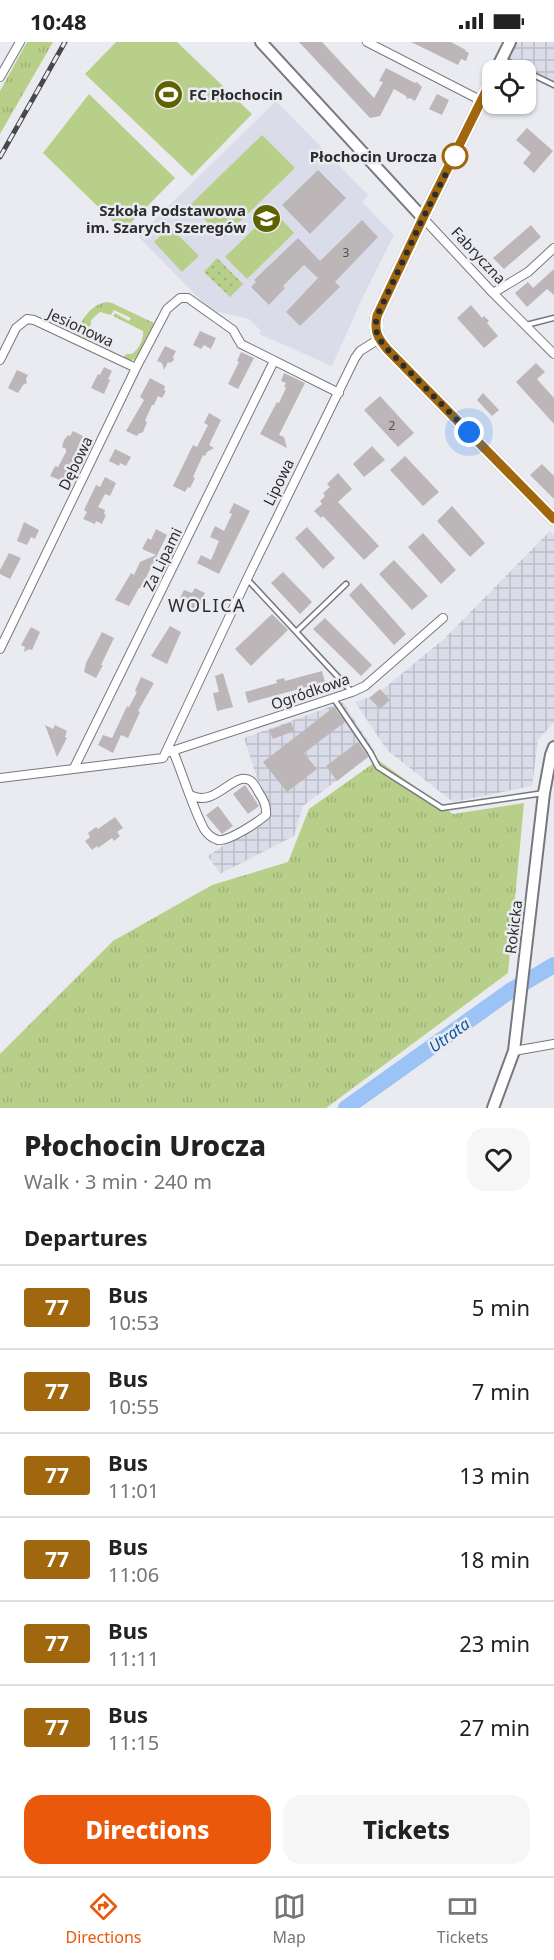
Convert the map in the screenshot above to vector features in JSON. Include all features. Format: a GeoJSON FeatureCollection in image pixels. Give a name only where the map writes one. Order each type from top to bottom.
{"type":"FeatureCollection","features":[{"type":"Feature","properties":{"kind":"main road","name":"Fabryczna"},"geometry":{"type":"LineString","coordinates":[[261,42],[423,218]]}},
{"type":"Feature","properties":{"kind":"main road"},"geometry":{"type":"LineString","coordinates":[[502,59],[510,42]]}},
{"type":"Feature","properties":{"kind":"main road"},"geometry":{"type":"LineString","coordinates":[[482,100],[377,316],[375,332],[379,339],[554,519]]}},
{"type":"Feature","properties":{"kind":"main road","name":"Rokicka"},"geometry":{"type":"LineString","coordinates":[[492,1108],[514,1051],[544,793],[554,747]]}},
{"type":"Feature","properties":{"kind":"street"},"geometry":{"type":"LineString","coordinates":[[0,77],[20,42]]}},
{"type":"Feature","properties":{"kind":"street"},"geometry":{"type":"LineString","coordinates":[[367,42],[482,100]]}},
{"type":"Feature","properties":{"kind":"street","name":"Fabryczna"},"geometry":{"type":"LineString","coordinates":[[423,218],[554,354]]}},
{"type":"Feature","properties":{"kind":"street"},"geometry":{"type":"LineString","coordinates":[[493,292],[528,272],[554,248]]}},
{"type":"Feature","properties":{"kind":"street","name":"Dębowa"},"geometry":{"type":"LineString","coordinates":[[0,649],[136,368],[167,309],[175,301],[185,297],[233,330],[241,344],[274,361]]}},
{"type":"Feature","properties":{"kind":"street","name":"Jesionowa"},"geometry":{"type":"LineString","coordinates":[[0,360],[16,328],[27,319],[34,320],[136,368]]}},
{"type":"Feature","properties":{"kind":"street","name":"Lipowa"},"geometry":{"type":"LineString","coordinates":[[170,752],[247,579],[355,357],[379,339]]}},
{"type":"Feature","properties":{"kind":"street"},"geometry":{"type":"LineString","coordinates":[[274,361],[339,393]]}},
{"type":"Feature","properties":{"kind":"street","name":"Za Lipami"},"geometry":{"type":"LineString","coordinates":[[74,768],[274,361]]}},
{"type":"Feature","properties":{"kind":"street","name":"Ogródkowa"},"geometry":{"type":"LineString","coordinates":[[170,752],[333,699],[365,686],[443,618]]}},
{"type":"Feature","properties":{"kind":"street"},"geometry":{"type":"LineString","coordinates":[[0,778],[163,758],[170,752],[204,830],[216,840],[225,841],[266,815],[263,799],[251,781],[246,779],[240,779],[202,800],[190,795]]}},
{"type":"Feature","properties":{"kind":"street"},"geometry":{"type":"LineString","coordinates":[[514,1051],[554,1044]]}},
{"type":"Feature","properties":{"kind":"lane"},"geometry":{"type":"LineString","coordinates":[[536,76],[554,85]]}},
{"type":"Feature","properties":{"kind":"lane"},"geometry":{"type":"LineString","coordinates":[[526,325],[554,318]]}},
{"type":"Feature","properties":{"kind":"lane"},"geometry":{"type":"LineString","coordinates":[[247,579],[352,692]]}},
{"type":"Feature","properties":{"kind":"lane"},"geometry":{"type":"LineString","coordinates":[[297,632],[346,584]]}},
{"type":"Feature","properties":{"kind":"lane"},"geometry":{"type":"LineString","coordinates":[[333,699],[378,767],[442,808],[544,793]]}},
{"type":"Feature","properties":{"kind":"shaded area"},"geometry":{"type":"Polygon","coordinates":[[[513,42],[554,42],[554,85],[536,77],[536,60],[504,60],[513,42]]]}},
{"type":"Feature","properties":{"kind":"shaded area","name":"Szkoła Podstawowa im. Szarych Szeregów"},"geometry":{"type":"Polygon","coordinates":[[[276,101],[368,195],[362,202],[394,235],[332,366],[259,334],[261,331],[249,319],[210,310],[138,236],[276,101]]]}},
{"type":"Feature","properties":{"kind":"shaded area"},"geometry":{"type":"Polygon","coordinates":[[[550,531],[554,536],[554,722],[538,740],[532,786],[453,802],[387,750],[355,702],[376,695],[445,638],[550,531]]]}},
{"type":"Feature","properties":{"kind":"shaded area"},"geometry":{"type":"Polygon","coordinates":[[[343,702],[375,752],[303,806],[294,836],[220,874],[208,856],[269,815],[244,738],[343,702]]]}},
{"type":"Feature","properties":{"kind":"green space"},"geometry":{"type":"Polygon","coordinates":[[[27,42],[53,42],[0,134],[0,91],[27,42]]]}},
{"type":"Feature","properties":{"kind":"green space","name":"FC Płochocin"},"geometry":{"type":"Polygon","coordinates":[[[116,42],[177,42],[252,114],[192,176],[85,74],[116,42]]]}},
{"type":"Feature","properties":{"kind":"green space"},"geometry":{"type":"Polygon","coordinates":[[[89,94],[175,178],[123,231],[43,153],[89,94]]]}},
{"type":"Feature","properties":{"kind":"green space"},"geometry":{"type":"Polygon","coordinates":[[[262,135],[295,168],[223,238],[190,205],[262,135]]]}},
{"type":"Feature","properties":{"kind":"green space"},"geometry":{"type":"Polygon","coordinates":[[[273,210],[294,233],[247,279],[225,257],[273,210]]]}},
{"type":"Feature","properties":{"kind":"green space"},"geometry":{"type":"Polygon","coordinates":[[[170,227],[199,256],[182,272],[154,242],[170,227]]]}},
{"type":"Feature","properties":{"kind":"green space"},"geometry":{"type":"Polygon","coordinates":[[[217,258],[243,284],[230,297],[204,272],[217,258]]]}},
{"type":"Feature","properties":{"kind":"green space"},"geometry":{"type":"Polygon","coordinates":[[[106,302],[156,324],[136,359],[125,360],[93,346],[95,343],[123,357],[132,354],[139,347],[143,331],[113,316],[115,313],[129,321],[131,318],[114,310],[111,315],[100,312],[91,320],[91,325],[87,328],[87,337],[91,343],[74,337],[90,311],[106,302]]]}},
{"type":"Feature","properties":{"kind":"green space"},"geometry":{"type":"Polygon","coordinates":[[[378,760],[453,814],[524,803],[508,973],[326,1108],[0,1108],[0,1054],[113,941],[212,885],[288,862],[309,809],[378,760]]]}},
{"type":"Feature","properties":{"kind":"building"},"geometry":{"type":"Polygon","coordinates":[[[299,42],[322,42],[374,98],[383,82],[379,81],[386,68],[417,82],[422,87],[415,101],[407,99],[394,89],[380,116],[370,118],[299,42]]]}},
{"type":"Feature","properties":{"kind":"building"},"geometry":{"type":"Polygon","coordinates":[[[411,42],[451,42],[469,53],[466,61],[461,59],[458,65],[411,42]]]}},
{"type":"Feature","properties":{"kind":"building"},"geometry":{"type":"Polygon","coordinates":[[[437,94],[449,100],[442,115],[429,109],[437,94]]]}},
{"type":"Feature","properties":{"kind":"building"},"geometry":{"type":"Polygon","coordinates":[[[527,128],[553,151],[534,173],[523,163],[531,153],[516,140],[527,128]]]}},
{"type":"Feature","properties":{"kind":"building"},"geometry":{"type":"Polygon","coordinates":[[[318,170],[346,198],[310,234],[282,205],[318,170]]]}},
{"type":"Feature","properties":{"kind":"building"},"geometry":{"type":"Polygon","coordinates":[[[362,220],[378,237],[335,282],[340,287],[300,326],[286,312],[318,278],[304,265],[283,286],[285,288],[269,305],[251,287],[256,282],[254,280],[298,238],[320,261],[362,220]]]}},
{"type":"Feature","properties":{"kind":"building"},"geometry":{"type":"Polygon","coordinates":[[[531,225],[541,237],[504,269],[493,258],[531,225]]]}},
{"type":"Feature","properties":{"kind":"building"},"geometry":{"type":"Polygon","coordinates":[[[554,269],[554,295],[547,289],[527,307],[515,293],[528,282],[533,288],[554,269]]]}},
{"type":"Feature","properties":{"kind":"building"},"geometry":{"type":"Polygon","coordinates":[[[471,305],[482,318],[484,316],[489,321],[487,323],[498,336],[484,348],[457,318],[471,305]]]}},
{"type":"Feature","properties":{"kind":"building"},"geometry":{"type":"Polygon","coordinates":[[[200,331],[216,338],[211,349],[204,345],[201,349],[193,345],[200,331]]]}},
{"type":"Feature","properties":{"kind":"building"},"geometry":{"type":"Polygon","coordinates":[[[165,346],[176,351],[174,360],[168,362],[164,370],[162,363],[157,361],[165,346]]]}},
{"type":"Feature","properties":{"kind":"building"},"geometry":{"type":"Polygon","coordinates":[[[241,352],[254,358],[238,389],[228,384],[239,362],[237,361],[241,352]]]}},
{"type":"Feature","properties":{"kind":"building"},"geometry":{"type":"Polygon","coordinates":[[[536,363],[545,372],[537,379],[554,398],[554,424],[516,382],[536,363]]]}},
{"type":"Feature","properties":{"kind":"building"},"geometry":{"type":"Polygon","coordinates":[[[104,367],[112,371],[104,394],[91,388],[104,367]]]}},
{"type":"Feature","properties":{"kind":"building"},"geometry":{"type":"Polygon","coordinates":[[[17,370],[28,375],[27,383],[18,393],[8,388],[17,370]]]}},
{"type":"Feature","properties":{"kind":"building"},"geometry":{"type":"Polygon","coordinates":[[[284,373],[305,383],[279,435],[284,437],[287,448],[260,434],[286,388],[284,386],[286,383],[281,381],[284,373]]]}},
{"type":"Feature","properties":{"kind":"building"},"geometry":{"type":"Polygon","coordinates":[[[150,378],[165,386],[166,391],[162,398],[158,396],[152,405],[143,432],[137,436],[126,431],[144,400],[140,397],[150,378]]]}},
{"type":"Feature","properties":{"kind":"building"},"geometry":{"type":"Polygon","coordinates":[[[483,393],[499,410],[492,416],[477,400],[483,393]]]}},
{"type":"Feature","properties":{"kind":"building"},"geometry":{"type":"Polygon","coordinates":[[[380,396],[414,433],[398,447],[364,410],[380,396]]]}},
{"type":"Feature","properties":{"kind":"building"},"geometry":{"type":"Polygon","coordinates":[[[209,413],[221,420],[209,445],[214,448],[205,456],[203,455],[193,477],[195,478],[185,492],[173,486],[193,445],[197,447],[208,425],[204,423],[209,413]]]}},
{"type":"Feature","properties":{"kind":"building"},"geometry":{"type":"Polygon","coordinates":[[[73,431],[83,436],[78,446],[80,447],[62,481],[50,476],[66,452],[66,449],[62,447],[64,440],[73,431]]]}},
{"type":"Feature","properties":{"kind":"building"},"geometry":{"type":"Polygon","coordinates":[[[372,446],[385,460],[364,477],[353,464],[372,446]]]}},
{"type":"Feature","properties":{"kind":"building"},"geometry":{"type":"Polygon","coordinates":[[[115,449],[131,457],[126,466],[120,463],[119,466],[109,461],[115,449]]]}},
{"type":"Feature","properties":{"kind":"building"},"geometry":{"type":"Polygon","coordinates":[[[405,456],[439,492],[423,506],[390,470],[405,456]]]}},
{"type":"Feature","properties":{"kind":"building"},"geometry":{"type":"Polygon","coordinates":[[[542,464],[554,476],[554,499],[530,475],[542,464]]]}},
{"type":"Feature","properties":{"kind":"building"},"geometry":{"type":"Polygon","coordinates":[[[338,473],[352,489],[338,502],[379,546],[364,560],[323,516],[321,518],[314,511],[322,504],[320,501],[325,496],[323,493],[330,487],[327,484],[338,473]]]}},
{"type":"Feature","properties":{"kind":"building"},"geometry":{"type":"Polygon","coordinates":[[[105,477],[116,483],[110,496],[105,494],[98,507],[105,510],[106,515],[102,524],[96,521],[95,524],[83,519],[87,512],[84,510],[96,485],[100,487],[105,477]]]}},
{"type":"Feature","properties":{"kind":"building"},"geometry":{"type":"Polygon","coordinates":[[[234,503],[250,511],[219,574],[197,563],[201,555],[211,560],[219,541],[210,537],[215,526],[224,531],[232,514],[229,513],[234,503]]]}},
{"type":"Feature","properties":{"kind":"building"},"geometry":{"type":"Polygon","coordinates":[[[452,506],[485,543],[470,557],[437,521],[452,506]]]}},
{"type":"Feature","properties":{"kind":"building"},"geometry":{"type":"Polygon","coordinates":[[[24,522],[39,530],[35,539],[31,537],[27,545],[17,541],[24,522]]]}},
{"type":"Feature","properties":{"kind":"building"},"geometry":{"type":"Polygon","coordinates":[[[307,527],[335,558],[323,569],[295,538],[307,527]]]}},
{"type":"Feature","properties":{"kind":"building"},"geometry":{"type":"Polygon","coordinates":[[[156,529],[167,535],[141,588],[129,606],[115,600],[131,573],[134,575],[140,562],[156,555],[142,549],[148,538],[151,540],[156,529]]]}},
{"type":"Feature","properties":{"kind":"building"},"geometry":{"type":"Polygon","coordinates":[[[423,533],[456,570],[441,584],[408,547],[423,533]]]}},
{"type":"Feature","properties":{"kind":"building"},"geometry":{"type":"Polygon","coordinates":[[[9,553],[21,558],[10,579],[0,574],[9,553]]]}},
{"type":"Feature","properties":{"kind":"building"},"geometry":{"type":"Polygon","coordinates":[[[394,560],[428,596],[412,610],[379,574],[394,560]]]}},
{"type":"Feature","properties":{"kind":"building"},"geometry":{"type":"Polygon","coordinates":[[[283,572],[312,602],[300,614],[271,583],[283,572]]]}},
{"type":"Feature","properties":{"kind":"building"},"geometry":{"type":"Polygon","coordinates":[[[361,583],[406,634],[394,645],[349,595],[361,583]]]}},
{"type":"Feature","properties":{"kind":"building"},"geometry":{"type":"Polygon","coordinates":[[[195,588],[205,593],[195,613],[185,608],[187,602],[180,598],[184,590],[192,593],[195,588]]]}},
{"type":"Feature","properties":{"kind":"building"},"geometry":{"type":"Polygon","coordinates":[[[272,614],[288,630],[251,666],[235,649],[272,614]]]}},
{"type":"Feature","properties":{"kind":"building"},"geometry":{"type":"Polygon","coordinates":[[[325,618],[372,665],[361,676],[313,629],[325,618]]]}},
{"type":"Feature","properties":{"kind":"building"},"geometry":{"type":"Polygon","coordinates":[[[170,626],[181,632],[167,664],[151,656],[170,626]]]}},
{"type":"Feature","properties":{"kind":"building"},"geometry":{"type":"Polygon","coordinates":[[[31,627],[40,632],[32,650],[24,652],[25,647],[21,645],[31,627]]]}},
{"type":"Feature","properties":{"kind":"building"},"geometry":{"type":"Polygon","coordinates":[[[102,632],[114,638],[96,678],[84,672],[86,663],[102,632]]]}},
{"type":"Feature","properties":{"kind":"building"},"geometry":{"type":"Polygon","coordinates":[[[322,671],[325,682],[248,703],[245,692],[277,683],[276,680],[284,678],[285,681],[322,671]]]}},
{"type":"Feature","properties":{"kind":"building"},"geometry":{"type":"Polygon","coordinates":[[[223,673],[233,707],[217,711],[213,693],[219,692],[215,676],[223,673]]]}},
{"type":"Feature","properties":{"kind":"building"},"geometry":{"type":"Polygon","coordinates":[[[141,677],[154,683],[138,711],[140,712],[128,738],[121,735],[113,753],[98,745],[103,735],[112,738],[127,706],[129,707],[137,692],[135,691],[141,677]]]}},
{"type":"Feature","properties":{"kind":"building"},"geometry":{"type":"Polygon","coordinates":[[[380,689],[390,700],[380,709],[369,698],[380,689]]]}},
{"type":"Feature","properties":{"kind":"building"},"geometry":{"type":"Polygon","coordinates":[[[334,707],[345,722],[304,753],[317,769],[287,792],[263,762],[334,707]]]}},
{"type":"Feature","properties":{"kind":"building"},"geometry":{"type":"Polygon","coordinates":[[[291,722],[294,731],[273,739],[269,730],[291,722]]]}},
{"type":"Feature","properties":{"kind":"building"},"geometry":{"type":"Polygon","coordinates":[[[45,725],[53,729],[55,725],[67,731],[65,737],[67,738],[57,757],[45,725]]]}},
{"type":"Feature","properties":{"kind":"building"},"geometry":{"type":"Polygon","coordinates":[[[358,742],[368,757],[337,781],[326,766],[358,742]]]}},
{"type":"Feature","properties":{"kind":"building"},"geometry":{"type":"Polygon","coordinates":[[[245,785],[259,806],[248,814],[233,794],[245,785]]]}},
{"type":"Feature","properties":{"kind":"building"},"geometry":{"type":"Polygon","coordinates":[[[218,806],[233,826],[222,834],[206,815],[218,806]]]}},
{"type":"Feature","properties":{"kind":"building"},"geometry":{"type":"Polygon","coordinates":[[[115,817],[123,828],[117,832],[120,836],[92,850],[85,841],[90,837],[88,833],[115,817]]]}},
{"type":"Feature","properties":{"kind":"waterway","name":"Utrata"},"geometry":{"type":"LineString","coordinates":[[346,1108],[510,991],[554,965]]}},
{"type":"Feature","properties":{"kind":"railway"},"geometry":{"type":"LineString","coordinates":[[0,157],[65,42]]}},
{"type":"Feature","properties":{"kind":"bus line","name":"77"},"geometry":{"type":"LineString","coordinates":[[482,100],[377,316],[375,332],[387,349],[554,519]]}},
{"type":"Feature","properties":{"kind":"place","name":"FC Płochocin"},"geometry":{"type":"Point","coordinates":[168,94]}},
{"type":"Feature","properties":{"kind":"place","name":"Płochocin Urocza"},"geometry":{"type":"Point","coordinates":[455,156]}},
{"type":"Feature","properties":{"kind":"place","name":"Szkoła Podstawowa im. Szarych Szeregów"},"geometry":{"type":"Point","coordinates":[267,219]}},
{"type":"Feature","properties":{"kind":"district","name":"WOLICA"},"geometry":{"type":"Point","coordinates":[207,605]}},
{"type":"Feature","properties":{"kind":"route"},"geometry":{"type":"LineString","coordinates":[[455,156],[377,316],[375,332],[387,349],[469,432]]}}]}
